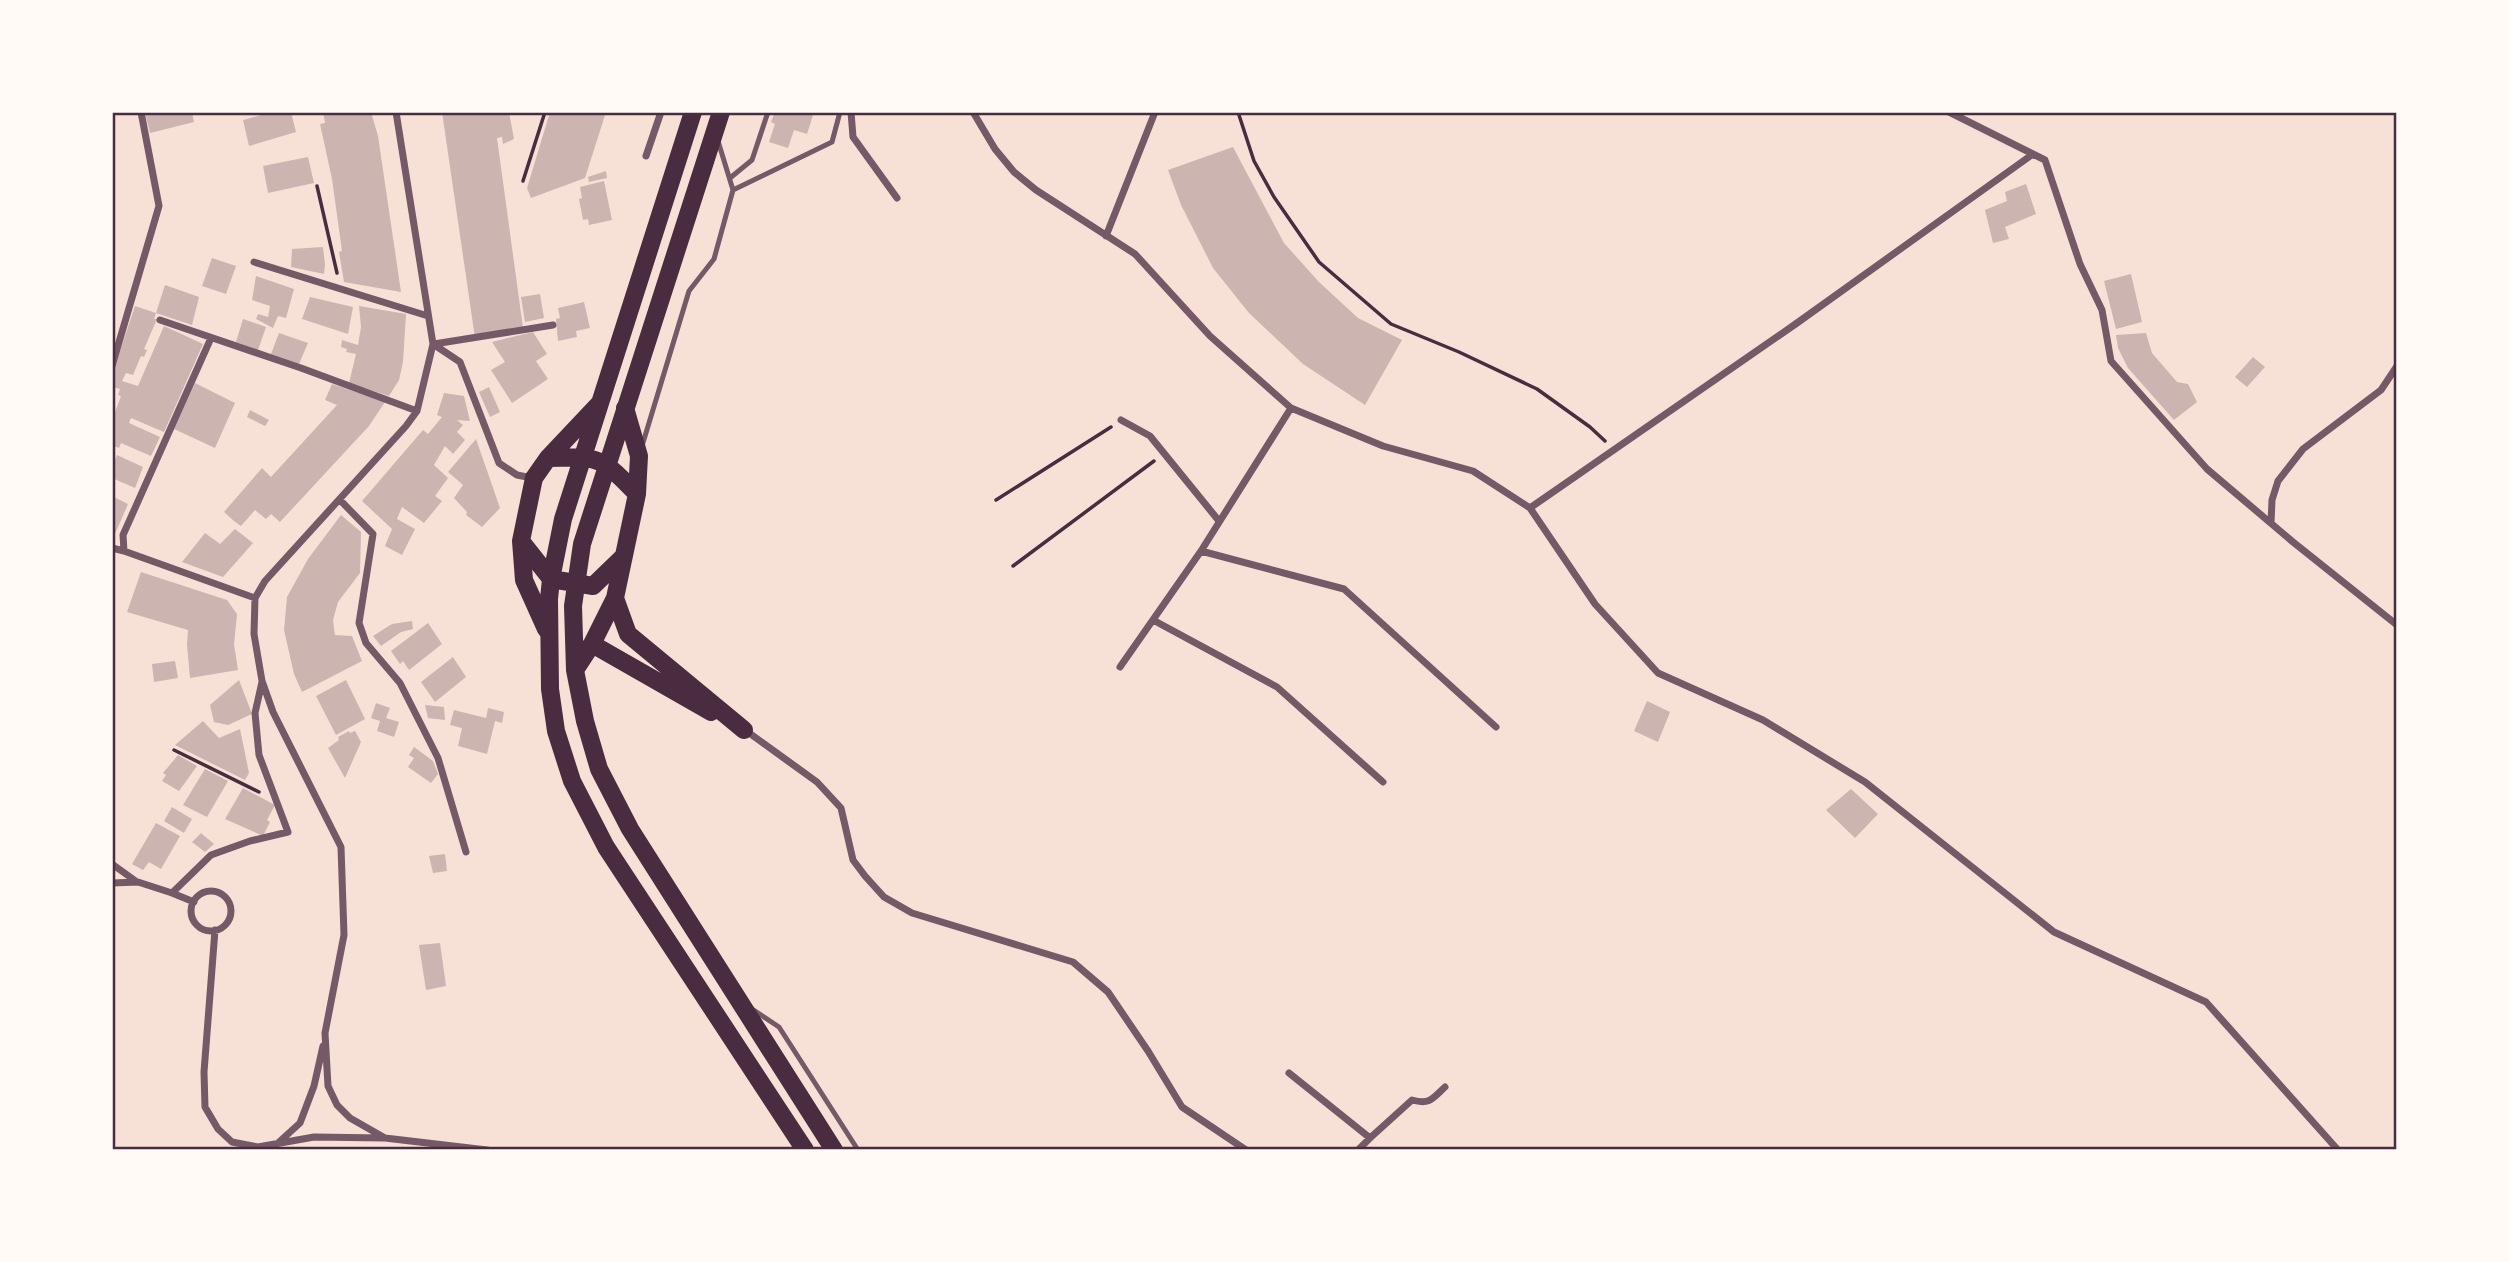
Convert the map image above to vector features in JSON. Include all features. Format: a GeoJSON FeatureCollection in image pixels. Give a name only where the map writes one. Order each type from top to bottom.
{"type":"FeatureCollection","features":[{"type":"Feature","properties":{"kind":"main road"},"geometry":{"type":"LineString","coordinates":[[694,112],[564,519],[551,579],[550,689],[556,731],[572,781],[606,847],[805,1150]]}},
{"type":"Feature","properties":{"kind":"main road"},"geometry":{"type":"LineString","coordinates":[[721,112],[582,544],[573,606],[575,670],[584,721],[599,769],[630,829],[834,1150]]}},
{"type":"Feature","properties":{"kind":"main road"},"geometry":{"type":"LineString","coordinates":[[549,634],[524,580],[521,541],[534,478],[548,458],[601,401]]}},
{"type":"Feature","properties":{"kind":"main road"},"geometry":{"type":"LineString","coordinates":[[575,670],[592,644],[615,598],[638,494],[639,456],[625,408]]}},
{"type":"Feature","properties":{"kind":"main road"},"geometry":{"type":"LineString","coordinates":[[548,458],[584,456],[607,463],[638,494]]}},
{"type":"Feature","properties":{"kind":"main road"},"geometry":{"type":"LineString","coordinates":[[521,541],[551,579],[593,586],[623,557]]}},
{"type":"Feature","properties":{"kind":"main road"},"geometry":{"type":"LineString","coordinates":[[615,598],[628,634],[744,730]]}},
{"type":"Feature","properties":{"kind":"main road"},"geometry":{"type":"LineString","coordinates":[[592,644],[744,730]]}},
{"type":"Feature","properties":{"kind":"street"},"geometry":{"type":"LineString","coordinates":[[112,366],[159,206],[141,112]]}},
{"type":"Feature","properties":{"kind":"street"},"geometry":{"type":"LineString","coordinates":[[278,1143],[300,1124],[314,1086],[326,1033],[344,934],[341,847],[273,712],[262,681],[254,634],[255,598],[265,581],[417,411],[433,344],[396,112]]}},
{"type":"Feature","properties":{"kind":"street"},"geometry":{"type":"LineString","coordinates":[[646,156],[661,112]]}},
{"type":"Feature","properties":{"kind":"street"},"geometry":{"type":"LineString","coordinates":[[851,112],[853,137],[897,198]]}},
{"type":"Feature","properties":{"kind":"street"},"geometry":{"type":"LineString","coordinates":[[973,112],[995,149],[1014,172],[1036,190],[1135,254],[1210,336],[1291,408],[1382,446],[1473,471],[1530,508],[1595,604],[1658,673],[1763,720],[1865,782],[2054,932],[2206,1002],[2338,1150]]}},
{"type":"Feature","properties":{"kind":"street"},"geometry":{"type":"LineString","coordinates":[[1107,236],[1155,112]]}},
{"type":"Feature","properties":{"kind":"street"},"geometry":{"type":"LineString","coordinates":[[1949,112],[2045,160],[2080,264],[2102,310],[2111,360],[2207,469],[2397,625]]}},
{"type":"Feature","properties":{"kind":"street"},"geometry":{"type":"LineString","coordinates":[[1530,508],[1797,323],[2032,154]]}},
{"type":"Feature","properties":{"kind":"street"},"geometry":{"type":"LineString","coordinates":[[254,262],[428,316]]}},
{"type":"Feature","properties":{"kind":"street"},"geometry":{"type":"LineString","coordinates":[[159,320],[417,411]]}},
{"type":"Feature","properties":{"kind":"street"},"geometry":{"type":"LineString","coordinates":[[433,344],[553,325]]}},
{"type":"Feature","properties":{"kind":"street"},"geometry":{"type":"LineString","coordinates":[[124,551],[123,535],[211,338]]}},
{"type":"Feature","properties":{"kind":"street"},"geometry":{"type":"LineString","coordinates":[[433,344],[460,362],[499,463],[517,475],[534,478]]}},
{"type":"Feature","properties":{"kind":"street"},"geometry":{"type":"LineString","coordinates":[[2271,523],[2272,500],[2278,481],[2302,449],[2381,390],[2397,366]]}},
{"type":"Feature","properties":{"kind":"street"},"geometry":{"type":"LineString","coordinates":[[1120,667],[1201,551],[1291,408]]}},
{"type":"Feature","properties":{"kind":"street"},"geometry":{"type":"LineString","coordinates":[[1121,420],[1150,436],[1219,521]]}},
{"type":"Feature","properties":{"kind":"street"},"geometry":{"type":"LineString","coordinates":[[340,500],[373,534],[359,623],[366,643],[400,683],[438,758],[466,852]]}},
{"type":"Feature","properties":{"kind":"street"},"geometry":{"type":"LineString","coordinates":[[112,548],[255,598]]}},
{"type":"Feature","properties":{"kind":"street"},"geometry":{"type":"LineString","coordinates":[[1201,551],[1344,589],[1496,727]]}},
{"type":"Feature","properties":{"kind":"street"},"geometry":{"type":"LineString","coordinates":[[1153,620],[1278,687],[1383,782]]}},
{"type":"Feature","properties":{"kind":"street"},"geometry":{"type":"LineString","coordinates":[[172,893],[211,855],[250,841],[288,832],[259,755],[255,713],[262,681]]}},
{"type":"Feature","properties":{"kind":"street"},"geometry":{"type":"LineString","coordinates":[[744,730],[817,782],[841,808],[853,860],[884,897],[912,913],[1073,962],[1108,992],[1149,1051],[1182,1107],[1246,1150]]}},
{"type":"Feature","properties":{"kind":"street"},"geometry":{"type":"LineString","coordinates":[[112,864],[138,882],[194,902]]}},
{"type":"Feature","properties":{"kind":"street"},"geometry":{"type":"LineString","coordinates":[[112,883],[138,882]]}},
{"type":"Feature","properties":{"kind":"street"},"geometry":{"type":"LineString","coordinates":[[217,891],[227,899],[230,917],[222,928],[215,930],[197,925],[191,912],[194,902],[199,895],[217,891]]}},
{"type":"Feature","properties":{"kind":"street"},"geometry":{"type":"LineString","coordinates":[[215,930],[204,1072],[205,1107],[218,1129],[232,1142],[258,1147],[314,1137],[385,1138],[486,1150]]}},
{"type":"Feature","properties":{"kind":"street"},"geometry":{"type":"LineString","coordinates":[[326,1033],[328,1086],[337,1105],[350,1118],[385,1138]]}},
{"type":"Feature","properties":{"kind":"street"},"geometry":{"type":"LineString","coordinates":[[1289,1073],[1370,1138]]}},
{"type":"Feature","properties":{"kind":"street"},"geometry":{"type":"LineString","coordinates":[[1358,1150],[1412,1100],[1423,1104],[1445,1087]]}},
{"type":"Feature","properties":{"kind":"lane"},"geometry":{"type":"LineString","coordinates":[[730,178],[751,160],[768,112]]}},
{"type":"Feature","properties":{"kind":"lane"},"geometry":{"type":"LineString","coordinates":[[733,190],[832,142],[840,112]]}},
{"type":"Feature","properties":{"kind":"lane"},"geometry":{"type":"LineString","coordinates":[[639,456],[689,291],[714,259],[733,190],[715,131]]}},
{"type":"Feature","properties":{"kind":"lane"},"geometry":{"type":"LineString","coordinates":[[737,998],[779,1027],[858,1150]]}},
{"type":"Feature","properties":{"kind":"path"},"geometry":{"type":"LineString","coordinates":[[523,181],[545,112]]}},
{"type":"Feature","properties":{"kind":"path"},"geometry":{"type":"LineString","coordinates":[[1238,112],[1254,161],[1274,197],[1320,262],[1391,324],[1537,389],[1590,427],[1614,450]]}},
{"type":"Feature","properties":{"kind":"path"},"geometry":{"type":"LineString","coordinates":[[317,186],[341,290]]}},
{"type":"Feature","properties":{"kind":"path"},"geometry":{"type":"LineString","coordinates":[[996,500],[1121,420]]}},
{"type":"Feature","properties":{"kind":"path"},"geometry":{"type":"LineString","coordinates":[[1013,566],[1164,453]]}},
{"type":"Feature","properties":{"kind":"path"},"geometry":{"type":"LineString","coordinates":[[174,750],[276,801]]}},
{"type":"Feature","properties":{"kind":"building"},"geometry":{"type":"Polygon","coordinates":[[[192,112],[194,122],[150,133],[145,113],[192,112]]]}},
{"type":"Feature","properties":{"kind":"building"},"geometry":{"type":"Polygon","coordinates":[[[273,112],[291,112],[296,132],[249,146],[243,120],[273,112]]]}},
{"type":"Feature","properties":{"kind":"building"},"geometry":{"type":"Polygon","coordinates":[[[323,112],[371,112],[378,136],[401,292],[344,282],[332,179],[320,124],[325,123],[323,112]]]}},
{"type":"Feature","properties":{"kind":"building"},"geometry":{"type":"Polygon","coordinates":[[[442,112],[493,112],[494,115],[509,112],[514,139],[503,144],[502,137],[497,138],[523,328],[475,338],[442,112]]]}},
{"type":"Feature","properties":{"kind":"building"},"geometry":{"type":"Polygon","coordinates":[[[550,112],[606,112],[585,178],[531,198],[527,188],[550,112]]]}},
{"type":"Feature","properties":{"kind":"building"},"geometry":{"type":"Polygon","coordinates":[[[775,112],[814,112],[807,134],[794,130],[788,148],[769,142],[775,124],[771,122],[775,112]]]}},
{"type":"Feature","properties":{"kind":"building"},"geometry":{"type":"Polygon","coordinates":[[[1233,147],[1284,243],[1319,282],[1358,318],[1402,340],[1365,405],[1303,364],[1249,313],[1213,268],[1181,205],[1168,170],[1233,147]]]}},
{"type":"Feature","properties":{"kind":"building"},"geometry":{"type":"Polygon","coordinates":[[[308,157],[314,183],[268,193],[263,166],[308,157]]]}},
{"type":"Feature","properties":{"kind":"building"},"geometry":{"type":"Polygon","coordinates":[[[606,171],[607,178],[589,182],[588,177],[606,171]]]}},
{"type":"Feature","properties":{"kind":"building"},"geometry":{"type":"Polygon","coordinates":[[[604,181],[612,220],[589,225],[588,219],[583,220],[580,187],[604,181]]]}},
{"type":"Feature","properties":{"kind":"building"},"geometry":{"type":"Polygon","coordinates":[[[2026,184],[2036,214],[2005,227],[2009,239],[1993,243],[1985,210],[2007,201],[2005,192],[2026,184]]]}},
{"type":"Feature","properties":{"kind":"building"},"geometry":{"type":"Polygon","coordinates":[[[323,247],[324,274],[291,267],[292,249],[323,247]]]}},
{"type":"Feature","properties":{"kind":"building"},"geometry":{"type":"Polygon","coordinates":[[[212,258],[236,266],[226,294],[202,286],[212,258]]]}},
{"type":"Feature","properties":{"kind":"building"},"geometry":{"type":"Polygon","coordinates":[[[2131,274],[2142,322],[2116,329],[2104,281],[2131,274]]]}},
{"type":"Feature","properties":{"kind":"building"},"geometry":{"type":"Polygon","coordinates":[[[256,276],[294,289],[286,318],[278,316],[273,328],[256,319],[258,314],[268,317],[270,306],[252,300],[256,276]]]}},
{"type":"Feature","properties":{"kind":"building"},"geometry":{"type":"Polygon","coordinates":[[[165,285],[199,297],[192,325],[156,313],[165,285]]]}},
{"type":"Feature","properties":{"kind":"building"},"geometry":{"type":"Polygon","coordinates":[[[540,294],[544,318],[525,322],[521,297],[540,294]]]}},
{"type":"Feature","properties":{"kind":"building"},"geometry":{"type":"Polygon","coordinates":[[[310,297],[353,307],[348,334],[302,319],[310,297]]]}},
{"type":"Feature","properties":{"kind":"building"},"geometry":{"type":"Polygon","coordinates":[[[584,302],[590,328],[576,331],[577,337],[558,341],[558,308],[584,302]]]}},
{"type":"Feature","properties":{"kind":"building"},"geometry":{"type":"Polygon","coordinates":[[[135,306],[156,313],[154,319],[157,319],[144,349],[147,350],[144,357],[141,356],[133,375],[126,373],[122,381],[138,386],[164,326],[203,344],[164,432],[131,418],[129,423],[160,437],[151,456],[121,443],[119,448],[112,445],[112,420],[121,396],[118,395],[120,389],[112,387],[112,375],[135,306]]]}},
{"type":"Feature","properties":{"kind":"building"},"geometry":{"type":"Polygon","coordinates":[[[359,306],[406,314],[403,362],[399,380],[389,396],[349,383],[356,354],[346,352],[347,349],[341,347],[342,340],[358,345],[361,327],[359,306]]]}},
{"type":"Feature","properties":{"kind":"building"},"geometry":{"type":"Polygon","coordinates":[[[243,319],[266,327],[258,350],[236,342],[243,319]]]}},
{"type":"Feature","properties":{"kind":"building"},"geometry":{"type":"Polygon","coordinates":[[[533,332],[547,354],[536,361],[548,379],[512,403],[491,370],[505,362],[492,342],[533,332]]]}},
{"type":"Feature","properties":{"kind":"building"},"geometry":{"type":"Polygon","coordinates":[[[279,333],[308,343],[299,364],[271,354],[279,333]]]}},
{"type":"Feature","properties":{"kind":"building"},"geometry":{"type":"Polygon","coordinates":[[[2146,333],[2152,353],[2177,382],[2188,384],[2197,402],[2174,420],[2128,368],[2118,348],[2116,335],[2146,333]]]}},
{"type":"Feature","properties":{"kind":"building"},"geometry":{"type":"Polygon","coordinates":[[[2253,357],[2265,367],[2247,387],[2235,377],[2253,357]]]}},
{"type":"Feature","properties":{"kind":"building"},"geometry":{"type":"Polygon","coordinates":[[[195,383],[235,403],[215,448],[174,429],[195,383]]]}},
{"type":"Feature","properties":{"kind":"building"},"geometry":{"type":"Polygon","coordinates":[[[332,384],[385,402],[369,426],[280,522],[271,514],[266,519],[255,510],[241,526],[224,512],[262,468],[271,477],[337,405],[325,400],[332,384]]]}},
{"type":"Feature","properties":{"kind":"building"},"geometry":{"type":"Polygon","coordinates":[[[489,387],[500,412],[490,417],[479,392],[489,387]]]}},
{"type":"Feature","properties":{"kind":"building"},"geometry":{"type":"Polygon","coordinates":[[[444,393],[464,396],[470,421],[457,420],[463,425],[457,432],[465,440],[453,454],[445,446],[434,465],[448,478],[435,496],[442,501],[424,523],[402,507],[397,519],[415,529],[402,555],[385,546],[392,529],[362,501],[423,430],[428,434],[442,417],[437,415],[444,393]]]}},
{"type":"Feature","properties":{"kind":"building"},"geometry":{"type":"Polygon","coordinates":[[[250,410],[269,420],[265,426],[247,417],[250,410]]]}},
{"type":"Feature","properties":{"kind":"building"},"geometry":{"type":"Polygon","coordinates":[[[476,439],[500,508],[482,527],[466,515],[467,512],[454,498],[463,485],[448,472],[476,439]]]}},
{"type":"Feature","properties":{"kind":"building"},"geometry":{"type":"Polygon","coordinates":[[[117,455],[143,467],[135,488],[112,478],[112,467],[117,455]]]}},
{"type":"Feature","properties":{"kind":"building"},"geometry":{"type":"Polygon","coordinates":[[[112,496],[128,504],[112,541],[112,496]]]}},
{"type":"Feature","properties":{"kind":"building"},"geometry":{"type":"Polygon","coordinates":[[[341,515],[361,532],[360,573],[338,602],[333,620],[335,635],[352,636],[362,661],[302,692],[294,674],[284,630],[287,597],[308,559],[341,515]]]}},
{"type":"Feature","properties":{"kind":"building"},"geometry":{"type":"Polygon","coordinates":[[[235,529],[253,543],[223,577],[182,562],[205,533],[220,544],[235,529]]]}},
{"type":"Feature","properties":{"kind":"building"},"geometry":{"type":"Polygon","coordinates":[[[141,572],[227,600],[237,614],[234,644],[238,670],[190,678],[188,630],[127,612],[141,572]]]}},
{"type":"Feature","properties":{"kind":"building"},"geometry":{"type":"Polygon","coordinates":[[[412,621],[413,629],[401,632],[381,646],[373,636],[392,624],[412,621]]]}},
{"type":"Feature","properties":{"kind":"building"},"geometry":{"type":"Polygon","coordinates":[[[428,623],[442,644],[409,670],[403,661],[400,664],[391,651],[428,623]]]}},
{"type":"Feature","properties":{"kind":"building"},"geometry":{"type":"Polygon","coordinates":[[[453,657],[466,677],[435,702],[421,682],[453,657]]]}},
{"type":"Feature","properties":{"kind":"building"},"geometry":{"type":"Polygon","coordinates":[[[175,661],[178,678],[154,682],[152,664],[175,661]]]}},
{"type":"Feature","properties":{"kind":"building"},"geometry":{"type":"Polygon","coordinates":[[[239,680],[252,714],[228,725],[214,722],[210,705],[239,680]]]}},
{"type":"Feature","properties":{"kind":"building"},"geometry":{"type":"Polygon","coordinates":[[[346,680],[365,719],[336,735],[316,696],[346,680]]]}},
{"type":"Feature","properties":{"kind":"building"},"geometry":{"type":"Polygon","coordinates":[[[1647,701],[1670,712],[1658,742],[1634,731],[1647,701]]]}},
{"type":"Feature","properties":{"kind":"building"},"geometry":{"type":"Polygon","coordinates":[[[376,703],[390,708],[386,718],[399,722],[394,737],[377,731],[380,721],[371,718],[376,703]]]}},
{"type":"Feature","properties":{"kind":"building"},"geometry":{"type":"Polygon","coordinates":[[[425,705],[444,707],[445,720],[428,718],[425,705]]]}},
{"type":"Feature","properties":{"kind":"building"},"geometry":{"type":"Polygon","coordinates":[[[488,708],[504,712],[502,723],[495,721],[487,754],[458,746],[462,728],[450,725],[454,710],[486,718],[488,708]]]}},
{"type":"Feature","properties":{"kind":"building"},"geometry":{"type":"Polygon","coordinates":[[[203,721],[219,738],[240,729],[249,773],[245,780],[175,745],[203,721]]]}},
{"type":"Feature","properties":{"kind":"building"},"geometry":{"type":"Polygon","coordinates":[[[355,731],[361,742],[345,778],[328,748],[339,740],[338,737],[355,731]]]}},
{"type":"Feature","properties":{"kind":"building"},"geometry":{"type":"Polygon","coordinates":[[[414,747],[433,761],[438,774],[431,783],[408,767],[414,758],[409,755],[414,747]]]}},
{"type":"Feature","properties":{"kind":"building"},"geometry":{"type":"Polygon","coordinates":[[[178,755],[197,766],[179,791],[162,781],[166,775],[163,773],[178,755]]]}},
{"type":"Feature","properties":{"kind":"building"},"geometry":{"type":"Polygon","coordinates":[[[205,769],[228,781],[207,817],[183,805],[205,769]]]}},
{"type":"Feature","properties":{"kind":"building"},"geometry":{"type":"Polygon","coordinates":[[[243,788],[275,805],[263,836],[225,819],[243,788]]]}},
{"type":"Feature","properties":{"kind":"building"},"geometry":{"type":"Polygon","coordinates":[[[1851,789],[1878,814],[1855,838],[1826,810],[1851,789]]]}},
{"type":"Feature","properties":{"kind":"building"},"geometry":{"type":"Polygon","coordinates":[[[172,807],[192,819],[184,833],[164,821],[172,807]]]}},
{"type":"Feature","properties":{"kind":"building"},"geometry":{"type":"Polygon","coordinates":[[[156,823],[180,836],[161,869],[149,862],[143,870],[132,864],[156,823]]]}},
{"type":"Feature","properties":{"kind":"building"},"geometry":{"type":"Polygon","coordinates":[[[201,833],[214,844],[205,852],[192,842],[201,833]]]}},
{"type":"Feature","properties":{"kind":"building"},"geometry":{"type":"Polygon","coordinates":[[[445,854],[447,871],[433,873],[429,856],[445,854]]]}},
{"type":"Feature","properties":{"kind":"building"},"geometry":{"type":"Polygon","coordinates":[[[440,943],[446,986],[426,990],[419,945],[440,943]]]}}]}
